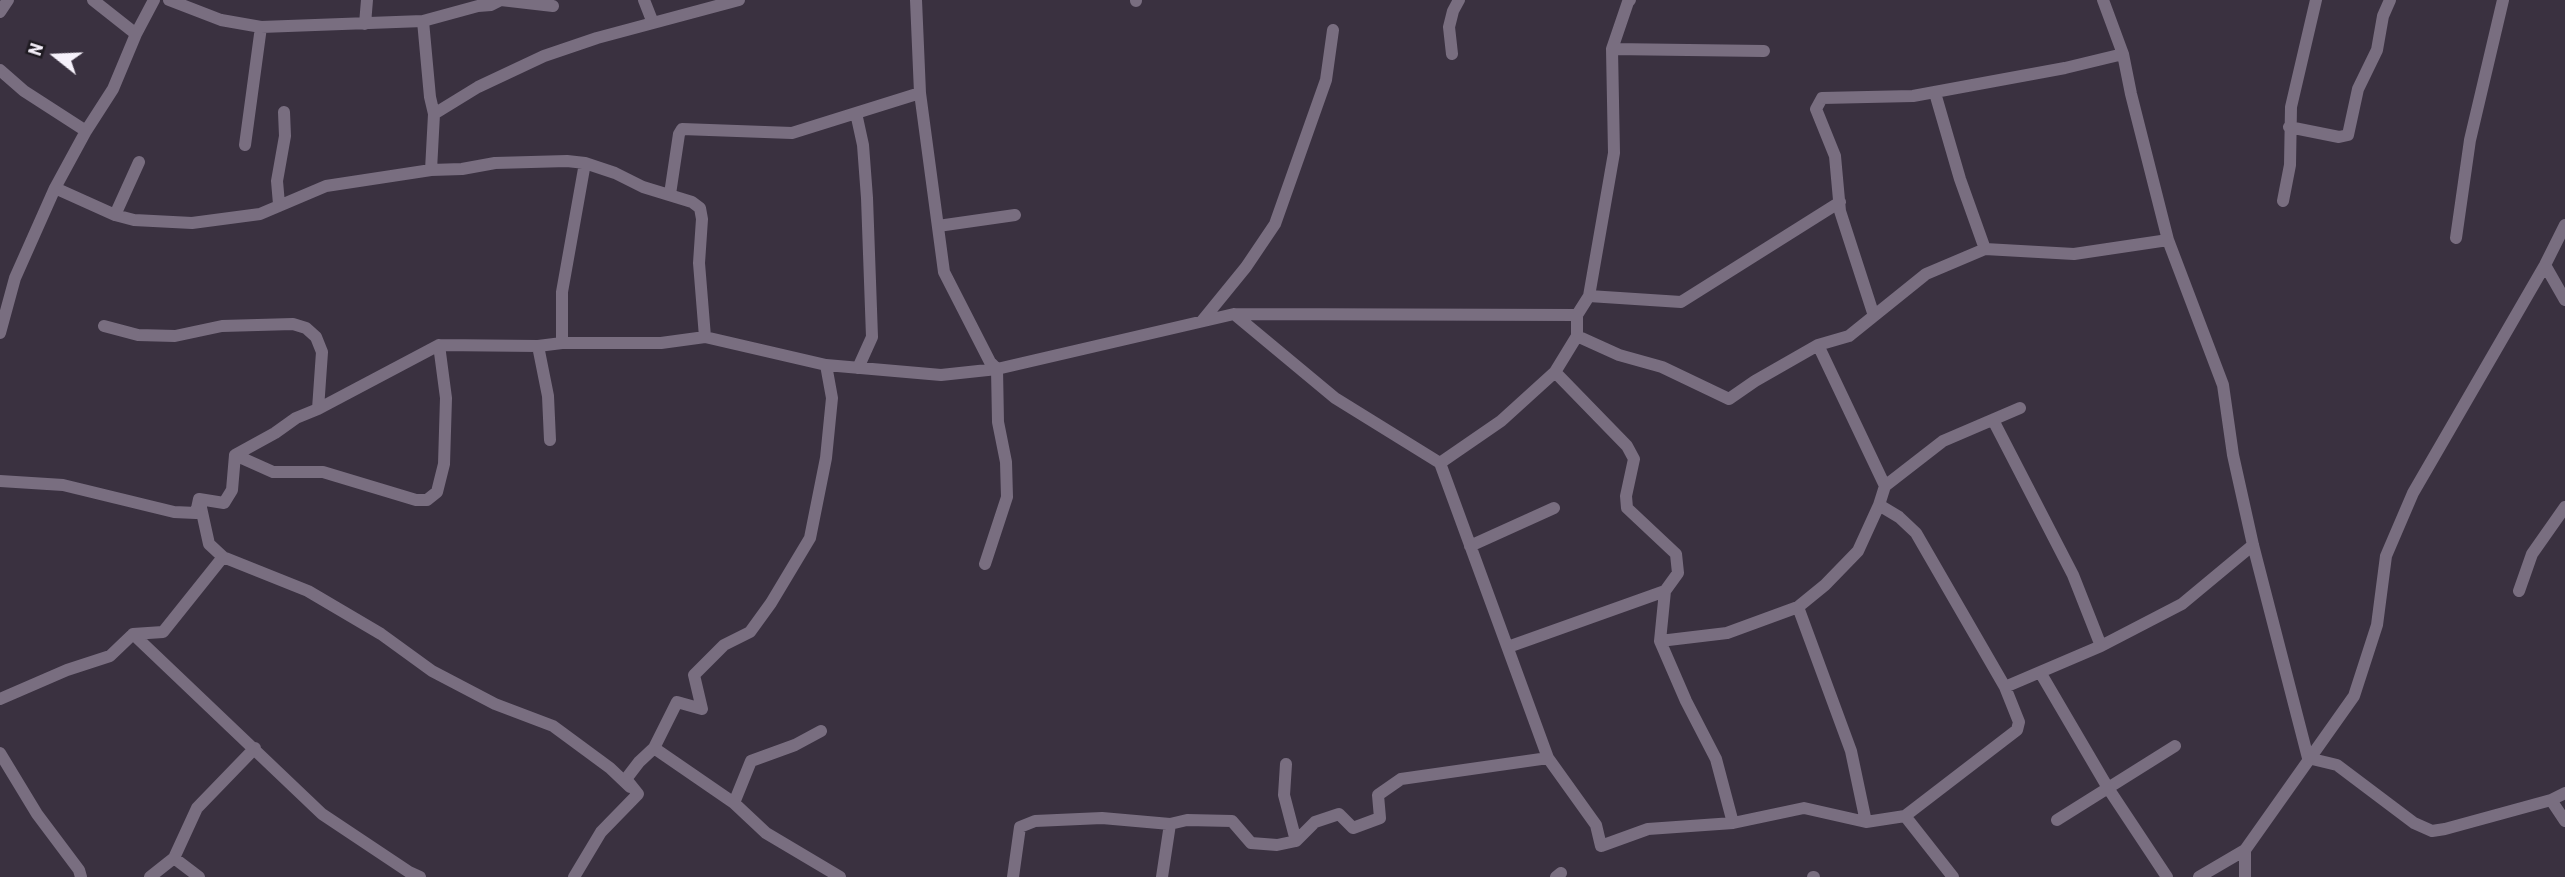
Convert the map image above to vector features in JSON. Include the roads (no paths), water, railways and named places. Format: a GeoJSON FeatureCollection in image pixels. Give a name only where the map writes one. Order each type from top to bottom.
{"type":"FeatureCollection","features":[{"type":"Feature","properties":{"kind":"street"},"geometry":{"type":"LineString","coordinates":[[0,12],[8,0]]}},
{"type":"Feature","properties":{"kind":"street"},"geometry":{"type":"LineString","coordinates":[[93,0],[136,34]]}},
{"type":"Feature","properties":{"kind":"street"},"geometry":{"type":"LineString","coordinates":[[0,333],[3,308],[55,188],[113,89],[136,34],[154,0]]}},
{"type":"Feature","properties":{"kind":"street"},"geometry":{"type":"LineString","coordinates":[[169,0],[221,20],[261,27],[423,21],[491,5],[501,0],[553,6]]}},
{"type":"Feature","properties":{"kind":"street"},"geometry":{"type":"LineString","coordinates":[[365,24],[367,0]]}},
{"type":"Feature","properties":{"kind":"street"},"geometry":{"type":"LineString","coordinates":[[644,0],[653,23]]}},
{"type":"Feature","properties":{"kind":"street"},"geometry":{"type":"LineString","coordinates":[[434,114],[478,87],[544,56],[597,38],[739,0]]}},
{"type":"Feature","properties":{"kind":"street"},"geometry":{"type":"LineString","coordinates":[[916,0],[920,93],[944,272],[990,362],[997,369],[998,422],[1006,462],[1007,497],[985,564]]}},
{"type":"Feature","properties":{"kind":"street"},"geometry":{"type":"LineString","coordinates":[[1452,54],[1449,27],[1458,0]]}},
{"type":"Feature","properties":{"kind":"street"},"geometry":{"type":"LineString","coordinates":[[2103,0],[2123,54],[2168,240],[2223,385],[2233,455],[2253,545],[2308,758]]}},
{"type":"Feature","properties":{"kind":"street"},"geometry":{"type":"LineString","coordinates":[[2283,201],[2290,165],[2289,127],[2299,64],[2316,0]]}},
{"type":"Feature","properties":{"kind":"street"},"geometry":{"type":"LineString","coordinates":[[2289,127],[2339,137],[2348,135],[2358,89],[2376,50],[2389,0]]}},
{"type":"Feature","properties":{"kind":"street"},"geometry":{"type":"LineString","coordinates":[[2456,238],[2469,140],[2503,0]]}},
{"type":"Feature","properties":{"kind":"street"},"geometry":{"type":"LineString","coordinates":[[1440,463],[1501,421],[1555,372],[1577,336],[1577,315],[1589,296],[1614,153],[1612,49],[1625,1]]}},
{"type":"Feature","properties":{"kind":"street"},"geometry":{"type":"LineString","coordinates":[[423,21],[434,114],[431,170]]}},
{"type":"Feature","properties":{"kind":"street"},"geometry":{"type":"LineString","coordinates":[[245,145],[261,27]]}},
{"type":"Feature","properties":{"kind":"street"},"geometry":{"type":"LineString","coordinates":[[1202,322],[1246,267],[1275,224],[1326,80],[1334,30]]}},
{"type":"Feature","properties":{"kind":"street"},"geometry":{"type":"LineString","coordinates":[[1612,49],[1764,51]]}},
{"type":"Feature","properties":{"kind":"street"},"geometry":{"type":"LineString","coordinates":[[1874,316],[1840,211],[1835,156],[1816,109],[1822,99],[1935,93],[2123,54]]}},
{"type":"Feature","properties":{"kind":"street"},"geometry":{"type":"LineString","coordinates":[[0,69],[24,91],[86,131]]}},
{"type":"Feature","properties":{"kind":"street"},"geometry":{"type":"LineString","coordinates":[[670,194],[682,129],[792,133],[920,93]]}},
{"type":"Feature","properties":{"kind":"street"},"geometry":{"type":"LineString","coordinates":[[1935,93],[1960,179],[1985,249]]}},
{"type":"Feature","properties":{"kind":"street"},"geometry":{"type":"LineString","coordinates":[[279,204],[277,181],[285,136],[284,112]]}},
{"type":"Feature","properties":{"kind":"street"},"geometry":{"type":"LineString","coordinates":[[856,113],[863,145],[867,198],[872,337],[858,368]]}},
{"type":"Feature","properties":{"kind":"street"},"geometry":{"type":"LineString","coordinates":[[115,215],[139,162]]}},
{"type":"Feature","properties":{"kind":"street"},"geometry":{"type":"LineString","coordinates":[[55,188],[115,215],[134,220],[192,223],[260,214],[326,186],[495,163],[585,163],[615,173],[643,187],[692,202],[700,208],[702,219],[699,263],[705,337]]}},
{"type":"Feature","properties":{"kind":"street"},"geometry":{"type":"LineString","coordinates":[[562,343],[562,292],[585,163]]}},
{"type":"Feature","properties":{"kind":"street"},"geometry":{"type":"LineString","coordinates":[[1589,296],[1681,302],[1840,202]]}},
{"type":"Feature","properties":{"kind":"street"},"geometry":{"type":"LineString","coordinates":[[938,226],[1015,215]]}},
{"type":"Feature","properties":{"kind":"street"},"geometry":{"type":"LineString","coordinates":[[2199,877],[2245,850],[2354,696],[2377,625],[2386,556],[2413,493],[2545,265],[2565,225]]}},
{"type":"Feature","properties":{"kind":"street"},"geometry":{"type":"LineString","coordinates":[[1577,336],[1619,355],[1662,367],[1729,399],[1818,345],[1849,335],[1926,274],[1985,249],[2074,254],[2168,240]]}},
{"type":"Feature","properties":{"kind":"street"},"geometry":{"type":"LineString","coordinates":[[2545,265],[2565,300]]}},
{"type":"Feature","properties":{"kind":"street"},"geometry":{"type":"LineString","coordinates":[[0,274],[15,278]]}},
{"type":"Feature","properties":{"kind":"street"},"geometry":{"type":"LineString","coordinates":[[1234,314],[1335,398],[1440,463],[1548,758],[1596,825],[1601,846],[1648,829],[1733,823],[1804,808],[1866,822],[1905,817],[2017,730],[2019,722],[2005,687],[1916,533],[1899,517],[1879,505]]}},
{"type":"Feature","properties":{"kind":"street"},"geometry":{"type":"LineString","coordinates":[[235,455],[296,418],[439,345],[661,343],[705,337],[826,365],[941,375],[997,369],[1234,314],[1577,315]]}},
{"type":"Feature","properties":{"kind":"street"},"geometry":{"type":"LineString","coordinates":[[104,326],[138,335],[175,336],[222,326],[293,324],[306,328],[316,337],[321,352],[318,409]]}},
{"type":"Feature","properties":{"kind":"street"},"geometry":{"type":"LineString","coordinates":[[235,455],[273,472],[323,472],[416,500],[427,500],[437,492],[444,464],[446,398],[439,345]]}},
{"type":"Feature","properties":{"kind":"street"},"geometry":{"type":"LineString","coordinates":[[1818,345],[1885,486]]}},
{"type":"Feature","properties":{"kind":"street"},"geometry":{"type":"LineString","coordinates":[[538,346],[548,396],[550,440]]}},
{"type":"Feature","properties":{"kind":"street"},"geometry":{"type":"LineString","coordinates":[[638,794],[626,779],[654,748],[677,702],[702,709],[694,676],[724,645],[750,632],[810,538],[826,458],[832,398],[826,365]]}},
{"type":"Feature","properties":{"kind":"street"},"geometry":{"type":"LineString","coordinates":[[1555,372],[1627,446],[1634,459],[1626,496],[1627,508],[1676,554],[1678,573],[1665,591],[1660,641],[1686,701],[1716,759],[1733,823]]}},
{"type":"Feature","properties":{"kind":"street"},"geometry":{"type":"LineString","coordinates":[[1660,641],[1727,633],[1798,607],[1825,585],[1858,551],[1885,486],[1943,441],[2020,408]]}},
{"type":"Feature","properties":{"kind":"street"},"geometry":{"type":"LineString","coordinates":[[1993,420],[2073,575],[2101,646]]}},
{"type":"Feature","properties":{"kind":"street"},"geometry":{"type":"LineString","coordinates":[[199,499],[224,503],[232,490],[235,455]]}},
{"type":"Feature","properties":{"kind":"street"},"geometry":{"type":"LineString","coordinates":[[0,481],[62,485],[174,512],[196,513],[199,499]]}},
{"type":"Feature","properties":{"kind":"street"},"geometry":{"type":"LineString","coordinates":[[199,499],[209,544],[223,557],[308,591],[381,634],[432,671],[495,704],[553,726],[610,768],[638,794]]}},
{"type":"Feature","properties":{"kind":"street"},"geometry":{"type":"LineString","coordinates":[[2519,591],[2532,554],[2565,507]]}},
{"type":"Feature","properties":{"kind":"street"},"geometry":{"type":"LineString","coordinates":[[1470,545],[1554,508]]}},
{"type":"Feature","properties":{"kind":"street"},"geometry":{"type":"LineString","coordinates":[[2005,687],[2101,646],[2182,604],[2253,545]]}},
{"type":"Feature","properties":{"kind":"street"},"geometry":{"type":"LineString","coordinates":[[0,699],[68,670],[110,656],[133,634],[163,632],[223,557]]}},
{"type":"Feature","properties":{"kind":"street"},"geometry":{"type":"LineString","coordinates":[[1508,647],[1665,591]]}},
{"type":"Feature","properties":{"kind":"street"},"geometry":{"type":"LineString","coordinates":[[1798,607],[1851,751],[1866,822]]}},
{"type":"Feature","properties":{"kind":"street"},"geometry":{"type":"LineString","coordinates":[[133,634],[322,814],[420,877]]}},
{"type":"Feature","properties":{"kind":"street"},"geometry":{"type":"LineString","coordinates":[[2040,672],[2108,788],[2167,877]]}},
{"type":"Feature","properties":{"kind":"street"},"geometry":{"type":"LineString","coordinates":[[734,803],[751,761],[796,746],[821,731]]}},
{"type":"Feature","properties":{"kind":"street"},"geometry":{"type":"LineString","coordinates":[[2057,820],[2175,746]]}},
{"type":"Feature","properties":{"kind":"street"},"geometry":{"type":"LineString","coordinates":[[150,877],[174,858],[197,808],[255,748]]}},
{"type":"Feature","properties":{"kind":"street"},"geometry":{"type":"LineString","coordinates":[[654,748],[734,803],[766,833],[840,877]]}},
{"type":"Feature","properties":{"kind":"street"},"geometry":{"type":"LineString","coordinates":[[0,753],[37,814],[79,870],[81,877]]}},
{"type":"Feature","properties":{"kind":"street"},"geometry":{"type":"LineString","coordinates":[[1013,877],[1020,827],[1035,821],[1102,818],[1170,824],[1187,820],[1232,821],[1251,843],[1277,845],[1296,841],[1315,822],[1339,814],[1353,828],[1380,818],[1378,795],[1401,779],[1548,758]]}},
{"type":"Feature","properties":{"kind":"street"},"geometry":{"type":"LineString","coordinates":[[2308,758],[2337,765],[2414,823],[2432,831],[2550,800],[2565,793]]}},
{"type":"Feature","properties":{"kind":"street"},"geometry":{"type":"LineString","coordinates":[[1286,764],[1284,795],[1296,841]]}},
{"type":"Feature","properties":{"kind":"street"},"geometry":{"type":"LineString","coordinates":[[574,877],[601,832],[638,794]]}},
{"type":"Feature","properties":{"kind":"street"},"geometry":{"type":"LineString","coordinates":[[2550,800],[2565,821]]}},
{"type":"Feature","properties":{"kind":"street"},"geometry":{"type":"LineString","coordinates":[[1905,817],[1953,877]]}},
{"type":"Feature","properties":{"kind":"street"},"geometry":{"type":"LineString","coordinates":[[1162,877],[1170,824]]}},
{"type":"Feature","properties":{"kind":"street"},"geometry":{"type":"LineString","coordinates":[[2245,850],[2245,877]]}},
{"type":"Feature","properties":{"kind":"street"},"geometry":{"type":"LineString","coordinates":[[174,858],[199,877]]}}]}
